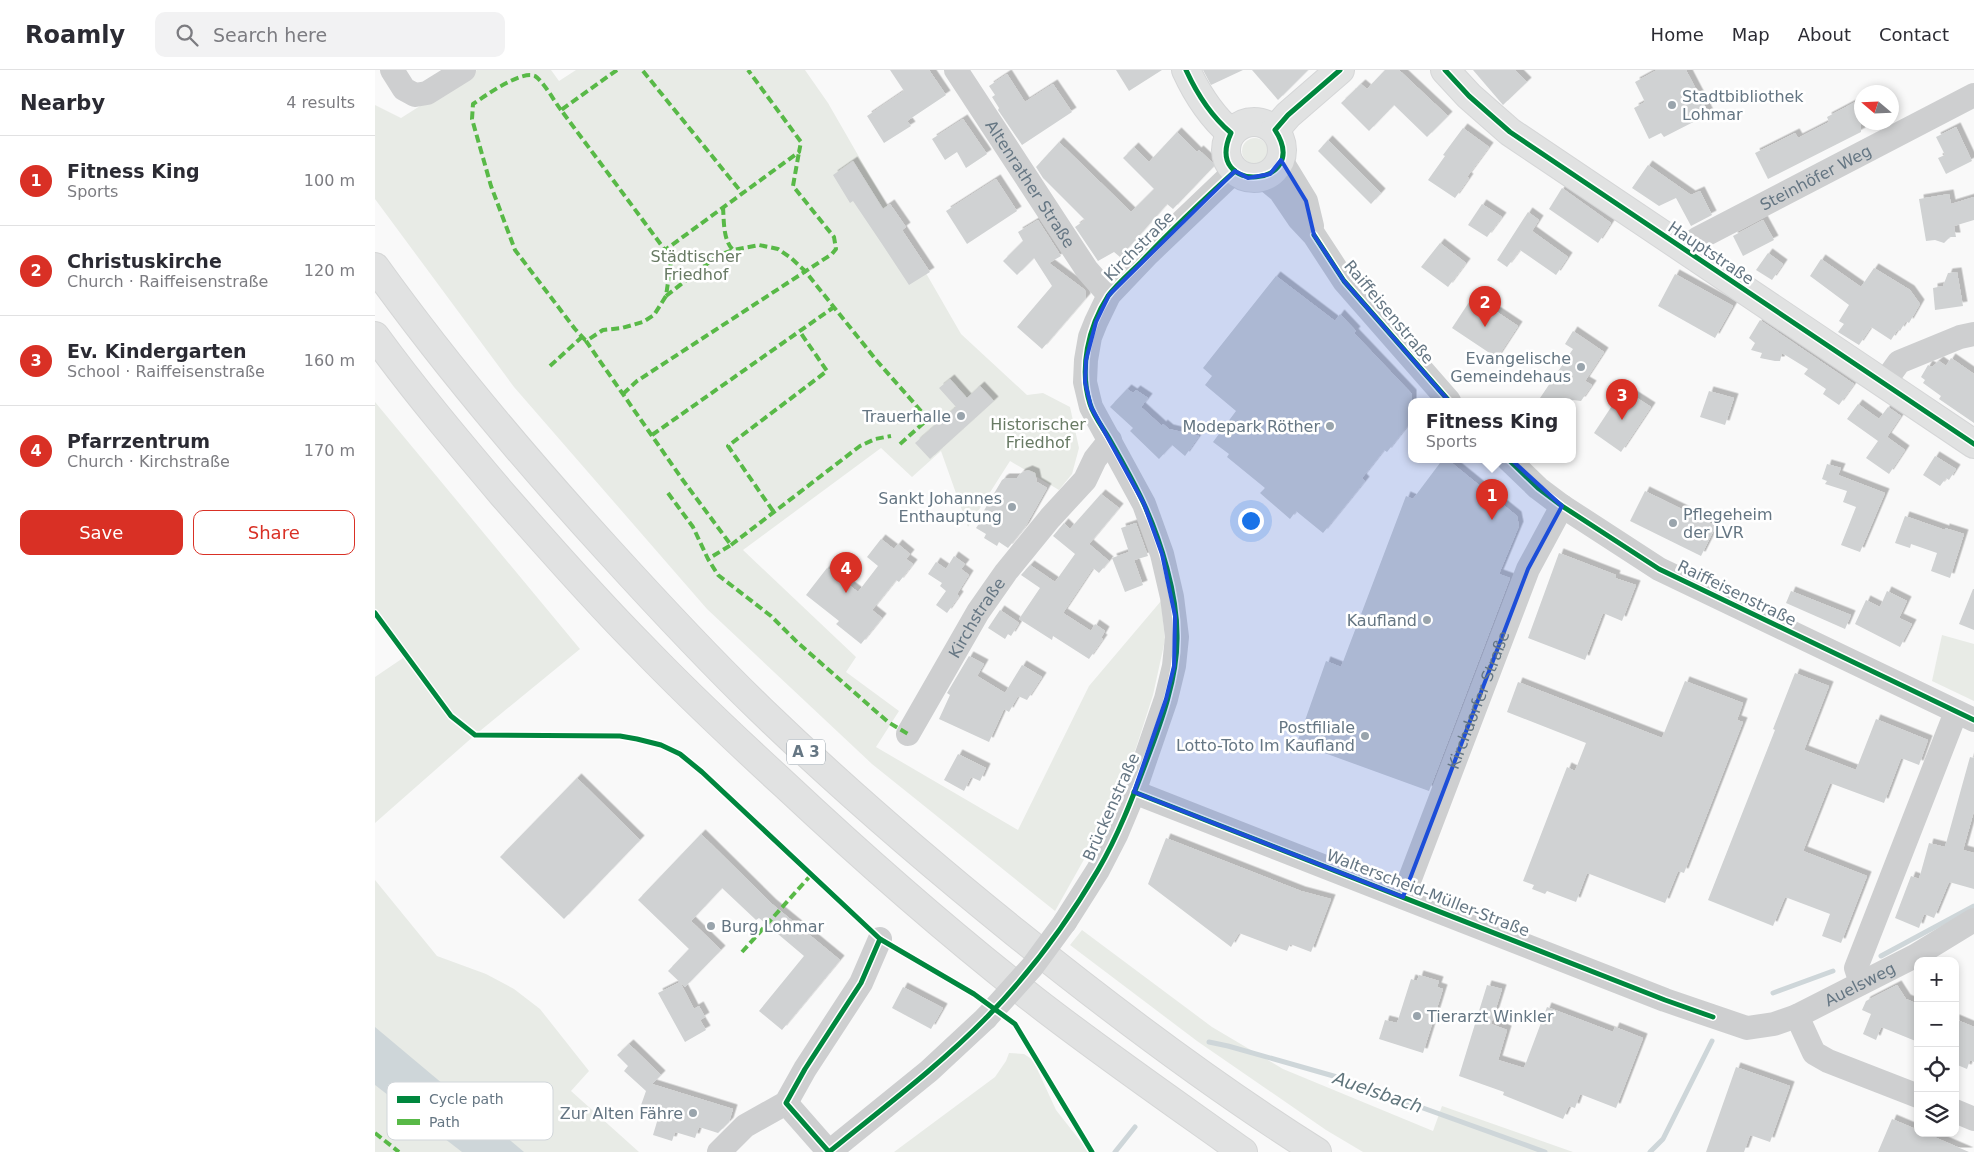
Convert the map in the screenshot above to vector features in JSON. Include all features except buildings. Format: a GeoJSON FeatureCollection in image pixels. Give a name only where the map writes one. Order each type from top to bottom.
{"type":"FeatureCollection","features":[{"type":"Feature","properties":{"kind":"main road"},"geometry":{"type":"LineString","coordinates":[[1186,70],[1195,90],[1218,122],[1231,133]]}},
{"type":"Feature","properties":{"kind":"main road"},"geometry":{"type":"LineString","coordinates":[[1275,130],[1288,115],[1340,70]]}},
{"type":"Feature","properties":{"kind":"main road","name":"Hauptstraße"},"geometry":{"type":"LineString","coordinates":[[1445,74],[1510,132],[1974,444]]}},
{"type":"Feature","properties":{"kind":"main road"},"geometry":{"type":"LineString","coordinates":[[1247,122],[1267,124],[1275,130],[1281,139],[1283,150],[1272,169],[1248,178],[1235,171],[1229,163],[1226,153],[1231,133],[1238,126],[1247,122]]}},
{"type":"Feature","properties":{"kind":"main road","name":"A 3"},"geometry":{"type":"LineString","coordinates":[[375,267],[427,338],[502,431],[668,615],[760,709],[850,792],[947,877],[1052,962],[1169,1051],[1279,1128],[1317,1152]]}},
{"type":"Feature","properties":{"kind":"main road","name":"A 3"},"geometry":{"type":"LineString","coordinates":[[375,336],[468,453],[551,550],[640,646],[738,742],[828,825],[942,925],[1034,999],[1243,1152]]}},
{"type":"Feature","properties":{"kind":"street"},"geometry":{"type":"LineString","coordinates":[[392,70],[404,89],[415,95],[427,93],[465,70]]}},
{"type":"Feature","properties":{"kind":"street","name":"Altenrather Straße"},"geometry":{"type":"LineString","coordinates":[[956,70],[1087,270],[1109,295]]}},
{"type":"Feature","properties":{"kind":"street","name":"Steinhöfer Weg"},"geometry":{"type":"LineString","coordinates":[[1690,254],[1697,239],[1974,94]]}},
{"type":"Feature","properties":{"kind":"street","name":"Raiffeisenstraße"},"geometry":{"type":"LineString","coordinates":[[1272,169],[1280,191],[1299,219],[1314,235],[1344,281],[1446,398]]}},
{"type":"Feature","properties":{"kind":"street","name":"Kirchstraße"},"geometry":{"type":"LineString","coordinates":[[908,734],[978,612],[1006,572],[1050,518],[1085,480],[1095,458],[1110,440],[1091,407],[1085,382],[1090,337],[1109,295],[1235,171]]}},
{"type":"Feature","properties":{"kind":"street"},"geometry":{"type":"LineString","coordinates":[[1884,383],[1899,362],[1960,337],[1974,334]]}},
{"type":"Feature","properties":{"kind":"street","name":"Brückenstraße"},"geometry":{"type":"LineString","coordinates":[[786,1103],[829,1152],[929,1071],[986,1018],[1032,967],[1065,922],[1098,870],[1116,835],[1134,792],[1167,699],[1174,666],[1177,636],[1172,596],[1162,554],[1144,504],[1110,440]]}},
{"type":"Feature","properties":{"kind":"street","name":"Raiffeisenstraße"},"geometry":{"type":"LineString","coordinates":[[1512,463],[1562,506],[1659,569],[1965,716],[1856,968],[1861,983]]}},
{"type":"Feature","properties":{"kind":"street","name":"Kirchdorfer Straße"},"geometry":{"type":"LineString","coordinates":[[1403,896],[1528,569],[1562,506]]}},
{"type":"Feature","properties":{"kind":"street","name":"Walterscheid-Müller-Straße"},"geometry":{"type":"LineString","coordinates":[[1134,792],[1665,1000],[1713,1017]]}},
{"type":"Feature","properties":{"kind":"street","name":"Auelsweg"},"geometry":{"type":"LineString","coordinates":[[1713,1017],[1747,1028],[1774,1024],[1797,1016],[1915,956],[1974,920]]}},
{"type":"Feature","properties":{"kind":"street"},"geometry":{"type":"LineString","coordinates":[[719,1152],[745,1126],[786,1103],[805,1068],[861,983],[880,939]]}},
{"type":"Feature","properties":{"kind":"street"},"geometry":{"type":"LineString","coordinates":[[1797,1016],[1814,1053],[1828,1061],[1914,1094]]}},
{"type":"Feature","properties":{"kind":"street"},"geometry":{"type":"LineString","coordinates":[[1959,1113],[1974,1119]]}},
{"type":"Feature","properties":{"kind":"highlighted area"},"geometry":{"type":"Polygon","coordinates":[[[1281,160],[1306,201],[1314,235],[1344,281],[1455,408],[1562,506],[1528,569],[1403,897],[1134,792],[1166,699],[1174,666],[1175,616],[1162,554],[1144,504],[1091,407],[1085,382],[1086,360],[1096,322],[1109,295],[1235,171],[1248,178],[1270,174],[1281,160]]]}},
{"type":"Feature","properties":{"kind":"green space","name":"Städtischer Friedhof"},"geometry":{"type":"Polygon","coordinates":[[[477,70],[551,70],[559,81],[576,70],[805,70],[828,103],[961,334],[1027,395],[1043,393],[1070,407],[1079,448],[1072,474],[1059,490],[1010,461],[968,527],[941,451],[912,477],[881,448],[743,550],[856,657],[846,672],[899,711],[876,747],[1018,830],[1089,686],[1161,601],[1165,640],[1153,695],[1136,748],[1100,831],[1055,911],[872,764],[707,609],[514,387],[375,199],[375,105],[401,118],[477,70]]]}},
{"type":"Feature","properties":{"kind":"green space"},"geometry":{"type":"Polygon","coordinates":[[[1255,138],[1264,142],[1268,151],[1264,160],[1255,164],[1246,160],[1242,151],[1246,142],[1255,138]]]}},
{"type":"Feature","properties":{"kind":"green space"},"geometry":{"type":"Polygon","coordinates":[[[375,402],[580,649],[475,735],[375,823],[375,677],[403,658],[375,617],[375,402]]]}},
{"type":"Feature","properties":{"kind":"green space"},"geometry":{"type":"Polygon","coordinates":[[[1942,635],[1974,644],[1974,701],[1932,681],[1942,635]]]}},
{"type":"Feature","properties":{"kind":"green space"},"geometry":{"type":"Polygon","coordinates":[[[375,880],[437,956],[486,974],[514,989],[540,1009],[589,1071],[571,1091],[639,1152],[375,1152],[375,880]]]}},
{"type":"Feature","properties":{"kind":"green space"},"geometry":{"type":"Polygon","coordinates":[[[1082,930],[1212,1027],[1283,1069],[1433,1131],[1442,1106],[1573,1152],[1363,1152],[1326,1130],[1197,1041],[1070,945],[1082,930]]]}},
{"type":"Feature","properties":{"kind":"green space"},"geometry":{"type":"Polygon","coordinates":[[[1009,1053],[1024,1054],[1033,1060],[1056,1110],[1089,1152],[894,1152],[995,1077],[1009,1053]]]}},
{"type":"Feature","properties":{"kind":"shaded area"},"geometry":{"type":"Polygon","coordinates":[[[375,1027],[441,1082],[387,1082],[387,1094],[375,1085],[375,1027]]]}},
{"type":"Feature","properties":{"kind":"shaded area"},"geometry":{"type":"Polygon","coordinates":[[[446,1140],[510,1140],[524,1152],[462,1152],[446,1140]]]}},
{"type":"Feature","properties":{"kind":"waterway","name":"Auelsbach"},"geometry":{"type":"LineString","coordinates":[[1881,956],[1974,906]]}},
{"type":"Feature","properties":{"kind":"waterway","name":"Auelsbach"},"geometry":{"type":"LineString","coordinates":[[1773,993],[1833,971]]}},
{"type":"Feature","properties":{"kind":"waterway","name":"Auelsbach"},"geometry":{"type":"LineString","coordinates":[[1650,1152],[1663,1139],[1712,1041]]}},
{"type":"Feature","properties":{"kind":"waterway","name":"Auelsbach"},"geometry":{"type":"LineString","coordinates":[[1209,1042],[1337,1077],[1545,1152]]}},
{"type":"Feature","properties":{"kind":"waterway","name":"Auelsbach"},"geometry":{"type":"LineString","coordinates":[[1115,1152],[1135,1127]]}},
{"type":"Feature","properties":{"kind":"marked path"},"geometry":{"type":"LineString","coordinates":[[617,70],[561,110],[665,250],[799,152],[801,142],[748,70]]}},
{"type":"Feature","properties":{"kind":"marked path"},"geometry":{"type":"LineString","coordinates":[[643,71],[742,193]]}},
{"type":"Feature","properties":{"kind":"marked path"},"geometry":{"type":"LineString","coordinates":[[561,110],[538,79],[535,76],[529,75],[512,80],[473,104],[472,119],[491,186],[515,250],[586,341]]}},
{"type":"Feature","properties":{"kind":"marked path"},"geometry":{"type":"LineString","coordinates":[[623,394],[637,381],[832,254],[836,249],[834,237],[793,186],[799,152]]}},
{"type":"Feature","properties":{"kind":"marked path"},"geometry":{"type":"LineString","coordinates":[[723,207],[727,241],[733,250],[759,245],[778,249],[791,258],[805,271],[877,361],[928,419],[899,445]]}},
{"type":"Feature","properties":{"kind":"marked path"},"geometry":{"type":"LineString","coordinates":[[665,250],[671,262],[666,296],[654,315],[643,322],[622,328],[603,330],[586,341],[682,479],[731,545],[708,559]]}},
{"type":"Feature","properties":{"kind":"marked path"},"geometry":{"type":"LineString","coordinates":[[666,296],[717,256],[733,250]]}},
{"type":"Feature","properties":{"kind":"marked path"},"geometry":{"type":"LineString","coordinates":[[652,435],[834,307]]}},
{"type":"Feature","properties":{"kind":"marked path"},"geometry":{"type":"LineString","coordinates":[[773,511],[728,446],[827,371],[800,332]]}},
{"type":"Feature","properties":{"kind":"marked path"},"geometry":{"type":"LineString","coordinates":[[550,366],[582,337]]}},
{"type":"Feature","properties":{"kind":"marked path"},"geometry":{"type":"LineString","coordinates":[[731,545],[860,446],[875,439],[891,436]]}},
{"type":"Feature","properties":{"kind":"marked path"},"geometry":{"type":"LineString","coordinates":[[668,493],[693,527],[718,575],[771,616],[797,642],[888,722],[908,734]]}},
{"type":"Feature","properties":{"kind":"marked path"},"geometry":{"type":"LineString","coordinates":[[742,952],[811,875]]}},
{"type":"Feature","properties":{"kind":"marked path"},"geometry":{"type":"LineString","coordinates":[[375,1133],[399,1152]]}},
{"type":"Feature","properties":{"kind":"cycle path"},"geometry":{"type":"LineString","coordinates":[[1186,70],[1205,104],[1231,133],[1226,153],[1231,167],[1242,175],[1256,177],[1270,173],[1280,164],[1283,149],[1275,130],[1288,115],[1340,70]]}},
{"type":"Feature","properties":{"kind":"cycle path"},"geometry":{"type":"LineString","coordinates":[[1445,70],[1469,96],[1510,132],[1974,444]]}},
{"type":"Feature","properties":{"kind":"cycle path"},"geometry":{"type":"LineString","coordinates":[[829,1152],[950,1053],[1018,983],[1061,928],[1086,890],[1112,844],[1130,803],[1157,732],[1172,683],[1177,651],[1176,619],[1167,568],[1150,519],[1132,480],[1090,404],[1085,377],[1087,348],[1095,321],[1108,296],[1175,227],[1235,171]]}},
{"type":"Feature","properties":{"kind":"cycle path"},"geometry":{"type":"LineString","coordinates":[[1314,235],[1344,281],[1446,398]]}},
{"type":"Feature","properties":{"kind":"cycle path"},"geometry":{"type":"LineString","coordinates":[[1512,463],[1538,488],[1562,506],[1659,569],[1974,720]]}},
{"type":"Feature","properties":{"kind":"cycle path"},"geometry":{"type":"LineString","coordinates":[[375,613],[451,716],[475,735],[620,736],[661,745],[680,754],[702,772],[880,939],[974,994],[1015,1024],[1092,1152]]}},
{"type":"Feature","properties":{"kind":"cycle path"},"geometry":{"type":"LineString","coordinates":[[1134,792],[1665,1000],[1713,1017]]}},
{"type":"Feature","properties":{"kind":"cycle path"},"geometry":{"type":"LineString","coordinates":[[829,1152],[786,1103],[805,1069],[861,983],[880,939]]}},
{"type":"Feature","properties":{"kind":"place","name":"Stadtbibliothek Lohmar"},"geometry":{"type":"Point","coordinates":[1672,105]}},
{"type":"Feature","properties":{"kind":"place","name":"Christuskirche"},"geometry":{"type":"Point","coordinates":[1485,327]}},
{"type":"Feature","properties":{"kind":"place","name":"Evangelische Gemeindehaus"},"geometry":{"type":"Point","coordinates":[1581,367]}},
{"type":"Feature","properties":{"kind":"place","name":"Trauerhalle"},"geometry":{"type":"Point","coordinates":[961,416]}},
{"type":"Feature","properties":{"kind":"place","name":"Ev. Kindergarten"},"geometry":{"type":"Point","coordinates":[1622,420]}},
{"type":"Feature","properties":{"kind":"place","name":"Modepark Röther"},"geometry":{"type":"Point","coordinates":[1330,426]}},
{"type":"Feature","properties":{"kind":"place","name":"Sankt Johannes Enthauptung"},"geometry":{"type":"Point","coordinates":[1012,507]}},
{"type":"Feature","properties":{"kind":"place","name":"Fitness King"},"geometry":{"type":"Point","coordinates":[1492,520]}},
{"type":"Feature","properties":{"kind":"place","name":"Pflegeheim der LVR"},"geometry":{"type":"Point","coordinates":[1673,523]}},
{"type":"Feature","properties":{"kind":"place","name":"Pfarrzentrum"},"geometry":{"type":"Point","coordinates":[846,593]}},
{"type":"Feature","properties":{"kind":"place","name":"Kaufland"},"geometry":{"type":"Point","coordinates":[1427,620]}},
{"type":"Feature","properties":{"kind":"place","name":"Postfiliale Lotto-Toto Im Kaufland"},"geometry":{"type":"Point","coordinates":[1365,736]}},
{"type":"Feature","properties":{"kind":"place","name":"Burg Lohmar"},"geometry":{"type":"Point","coordinates":[711,926]}},
{"type":"Feature","properties":{"kind":"place","name":"Tierarzt Winkler"},"geometry":{"type":"Point","coordinates":[1417,1016]}},
{"type":"Feature","properties":{"kind":"place","name":"Zur Alten Fähre"},"geometry":{"type":"Point","coordinates":[693,1113]}},
{"type":"Feature","properties":{"kind":"park label","name":"Historischer Friedhof"},"geometry":{"type":"Point","coordinates":[1038,433]}}]}
